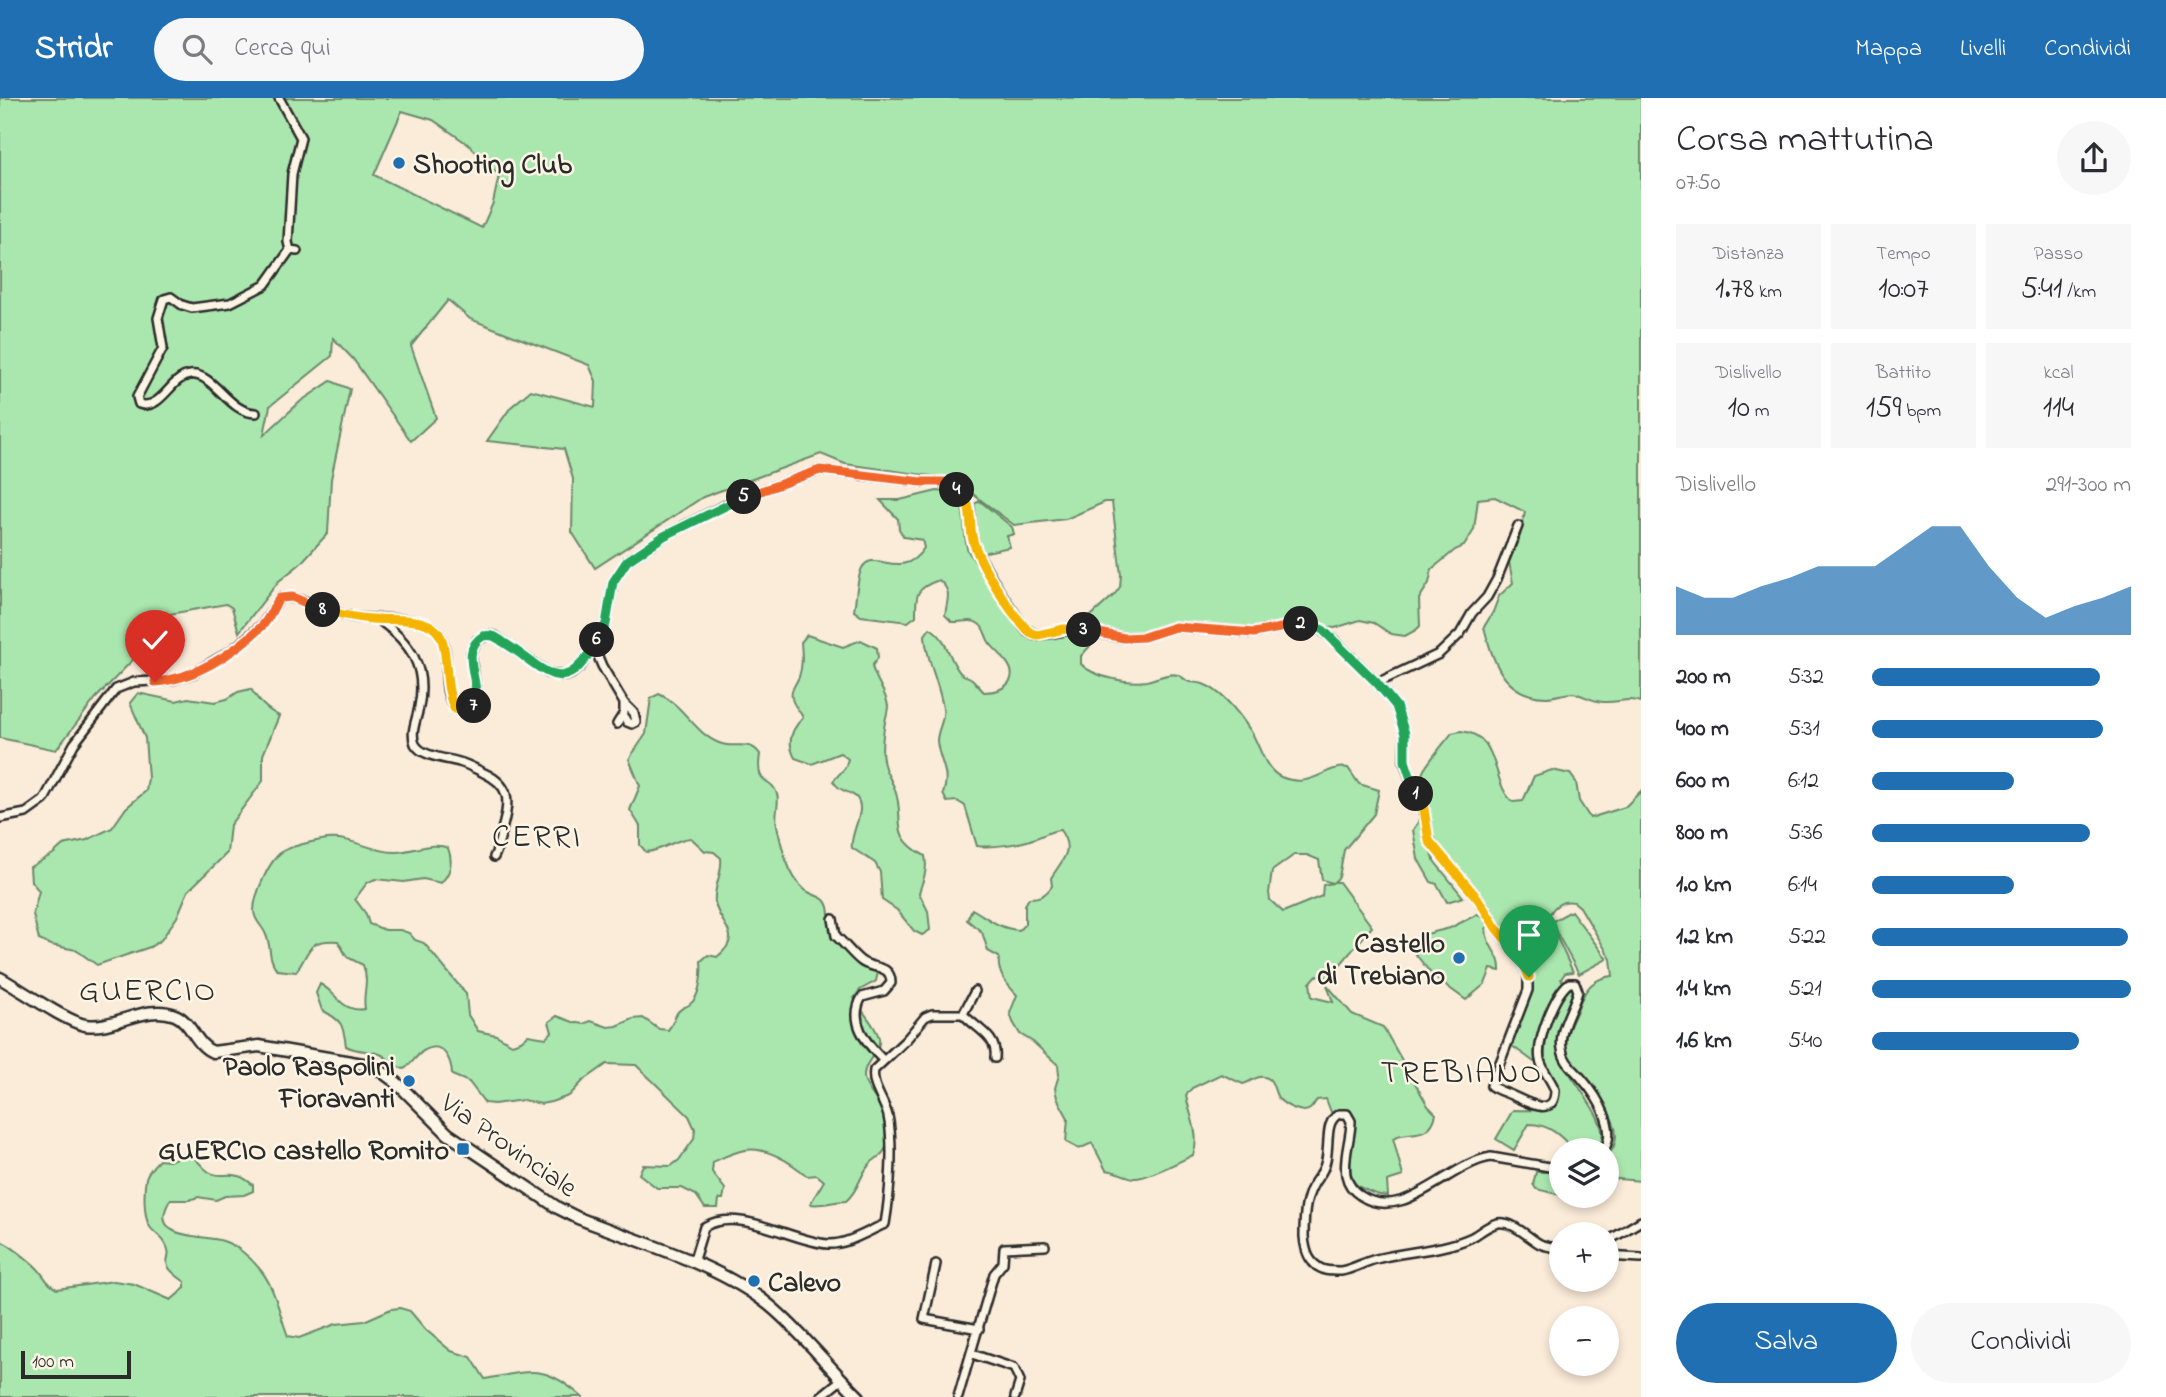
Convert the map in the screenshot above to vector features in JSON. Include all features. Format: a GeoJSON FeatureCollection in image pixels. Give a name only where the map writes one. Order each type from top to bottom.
{"type":"FeatureCollection","features":[{"type":"Feature","properties":{"kind":"main road","name":"Via Provinciale"},"geometry":{"type":"LineString","coordinates":[[0,978],[68,1018],[86,1025],[104,1024],[150,1013],[167,1013],[179,1017],[196,1040],[213,1052],[259,1046],[374,1066],[397,1083],[448,1134],[558,1208],[728,1277],[787,1321],[859,1397]]}},
{"type":"Feature","properties":{"kind":"street"},"geometry":{"type":"LineString","coordinates":[[256,413],[243,411],[235,406],[212,384],[194,374],[177,382],[163,396],[148,405],[139,404],[137,397],[163,348],[158,318],[164,299],[171,298],[192,308],[230,303],[265,285],[294,250],[288,242],[292,174],[301,138],[279,98]]}},
{"type":"Feature","properties":{"kind":"street"},"geometry":{"type":"LineString","coordinates":[[0,818],[26,813],[44,800],[74,744],[116,689],[134,682],[172,681],[194,673],[232,651],[263,624],[280,598],[292,597],[344,616],[427,624],[438,631],[443,643],[446,681],[452,705],[460,711],[472,709],[477,699],[471,653],[473,645],[483,636],[495,636],[539,668],[558,676],[571,674],[578,670],[606,624],[613,582],[627,561],[664,536],[735,500],[818,471],[945,482],[961,492],[970,508],[976,550],[1024,627],[1034,634],[1076,629],[1124,638],[1144,637],[1175,627],[1254,633],[1307,623],[1323,630],[1377,683],[1396,706],[1405,734],[1405,761],[1415,792],[1423,803],[1429,841],[1478,899],[1528,970],[1528,989],[1491,1083],[1492,1087],[1533,1106],[1550,1103],[1555,1090],[1540,1061],[1539,1043],[1561,991],[1569,983],[1577,985],[1576,998],[1562,1032],[1562,1052],[1601,1109],[1609,1138]]}},
{"type":"Feature","properties":{"kind":"street"},"geometry":{"type":"LineString","coordinates":[[1377,683],[1439,654],[1460,634],[1497,579],[1518,526]]}},
{"type":"Feature","properties":{"kind":"street"},"geometry":{"type":"LineString","coordinates":[[378,619],[401,637],[415,658],[422,680],[414,727],[414,740],[418,748],[435,756],[461,762],[500,781],[506,793],[507,808],[494,857]]}},
{"type":"Feature","properties":{"kind":"street"},"geometry":{"type":"LineString","coordinates":[[594,647],[624,703],[634,713],[636,722],[627,722],[623,715]]}},
{"type":"Feature","properties":{"kind":"street"},"geometry":{"type":"LineString","coordinates":[[617,724],[623,715],[624,703]]}},
{"type":"Feature","properties":{"kind":"street"},"geometry":{"type":"LineString","coordinates":[[833,919],[836,936],[853,950],[860,960],[884,968],[891,976],[891,983],[884,991],[862,997],[859,1002],[860,1032],[883,1060]]}},
{"type":"Feature","properties":{"kind":"street"},"geometry":{"type":"LineString","coordinates":[[963,1014],[975,991]]}},
{"type":"Feature","properties":{"kind":"street"},"geometry":{"type":"LineString","coordinates":[[693,1263],[705,1227],[712,1224],[733,1220],[754,1223],[778,1232],[829,1244],[847,1240],[885,1224],[890,1195],[890,1139],[888,1114],[873,1077],[874,1070],[906,1040],[925,1017],[932,1014],[963,1014],[988,1037],[996,1050],[995,1058]]}},
{"type":"Feature","properties":{"kind":"street"},"geometry":{"type":"LineString","coordinates":[[1549,1167],[1491,1157],[1481,1159],[1461,1167],[1411,1197],[1394,1203],[1376,1202],[1358,1194],[1348,1182],[1345,1172],[1351,1121],[1347,1115],[1339,1114],[1332,1118],[1329,1126],[1326,1166],[1311,1186],[1304,1223],[1305,1251],[1312,1262],[1331,1271],[1463,1240],[1498,1223],[1510,1226],[1549,1246]]}},
{"type":"Feature","properties":{"kind":"street"},"geometry":{"type":"LineString","coordinates":[[1619,1234],[1641,1221]]}},
{"type":"Feature","properties":{"kind":"street"},"geometry":{"type":"LineString","coordinates":[[958,1397],[995,1274],[1003,1263],[1004,1248],[1045,1246]]}},
{"type":"Feature","properties":{"kind":"street"},"geometry":{"type":"LineString","coordinates":[[1619,1257],[1641,1258]]}},
{"type":"Feature","properties":{"kind":"street"},"geometry":{"type":"LineString","coordinates":[[936,1265],[924,1319],[979,1329]]}},
{"type":"Feature","properties":{"kind":"street"},"geometry":{"type":"LineString","coordinates":[[972,1354],[1014,1368],[1020,1381],[1015,1397]]}},
{"type":"Feature","properties":{"kind":"street"},"geometry":{"type":"LineString","coordinates":[[820,1397],[841,1380]]}},
{"type":"Feature","properties":{"kind":"green space"},"geometry":{"type":"Polygon","coordinates":[[[0,98],[1641,98],[1641,702],[1600,702],[1573,693],[1546,697],[1531,695],[1519,690],[1502,674],[1491,652],[1484,627],[1499,596],[1513,583],[1509,562],[1520,536],[1525,512],[1495,497],[1478,499],[1474,530],[1464,546],[1432,569],[1429,583],[1419,599],[1420,626],[1405,636],[1391,634],[1374,623],[1360,620],[1335,628],[1288,624],[1248,629],[1188,627],[1124,634],[1082,624],[1120,587],[1121,575],[1112,502],[1105,502],[1066,519],[1014,525],[958,483],[939,477],[845,464],[821,454],[703,497],[595,568],[572,532],[573,479],[564,449],[487,441],[511,407],[531,390],[595,407],[596,381],[589,365],[470,319],[448,300],[411,346],[436,418],[411,441],[353,359],[333,338],[332,356],[270,406],[264,435],[301,401],[331,381],[350,389],[331,479],[328,533],[300,564],[279,581],[239,632],[232,608],[226,604],[147,618],[149,643],[96,698],[56,750],[0,738],[0,98]],[[402,111],[374,175],[482,228],[493,203],[499,175],[469,145],[433,120],[402,111]]]}},
{"type":"Feature","properties":{"kind":"green space"},"geometry":{"type":"Polygon","coordinates":[[[937,491],[949,493],[956,498],[963,512],[968,551],[1024,636],[1042,640],[1085,635],[1092,639],[1090,646],[1081,656],[1081,664],[1094,673],[1112,678],[1139,682],[1174,674],[1187,681],[1210,687],[1237,712],[1275,774],[1302,781],[1340,768],[1348,768],[1359,784],[1379,790],[1374,814],[1344,850],[1339,877],[1334,882],[1339,882],[1372,927],[1329,978],[1317,975],[1310,983],[1312,997],[1333,1002],[1327,985],[1352,1014],[1383,1027],[1428,1106],[1436,1114],[1429,1128],[1424,1131],[1393,1138],[1403,1176],[1387,1181],[1388,1196],[1371,1192],[1354,1182],[1350,1168],[1352,1117],[1331,1112],[1326,1099],[1317,1100],[1307,1111],[1285,1104],[1277,1096],[1270,1080],[1264,1077],[1243,1084],[1221,1074],[1192,1088],[1186,1095],[1196,1140],[1193,1155],[1147,1176],[1134,1178],[1106,1170],[1092,1143],[1079,1149],[1066,1142],[1068,1118],[1057,1098],[1055,1088],[1059,1075],[1058,1065],[1020,1034],[1010,1013],[1017,995],[1001,973],[999,957],[988,951],[982,932],[967,920],[972,909],[1000,925],[1019,930],[1025,924],[1025,905],[1029,898],[1042,895],[1052,886],[1051,878],[1063,860],[1066,844],[1060,830],[1013,844],[977,846],[965,806],[957,801],[947,802],[943,794],[946,779],[937,741],[943,709],[925,635],[930,628],[936,632],[960,672],[972,679],[984,692],[1004,687],[1009,683],[1011,673],[981,626],[973,621],[952,622],[945,615],[948,596],[943,584],[939,580],[919,592],[916,616],[908,622],[861,616],[854,611],[859,577],[867,563],[906,563],[924,548],[922,540],[904,537],[899,529],[898,519],[880,500],[900,500],[937,491]],[[1294,855],[1272,871],[1270,900],[1283,912],[1322,896],[1323,885],[1333,883],[1322,880],[1319,860],[1307,855],[1294,855]]]}},
{"type":"Feature","properties":{"kind":"green space"},"geometry":{"type":"Polygon","coordinates":[[[980,501],[1012,527],[1014,534],[1007,536],[1010,547],[982,553],[975,536],[972,505],[980,501]]]}},
{"type":"Feature","properties":{"kind":"green space"},"geometry":{"type":"Polygon","coordinates":[[[807,635],[843,647],[861,640],[877,648],[878,658],[872,666],[888,706],[882,741],[884,764],[898,801],[902,834],[913,848],[925,856],[926,861],[919,893],[928,911],[930,930],[922,935],[914,931],[897,910],[882,900],[880,872],[875,863],[852,848],[859,802],[833,781],[845,768],[848,759],[840,753],[812,764],[795,758],[791,737],[803,718],[794,703],[792,692],[801,668],[801,642],[807,635]]]}},
{"type":"Feature","properties":{"kind":"green space"},"geometry":{"type":"Polygon","coordinates":[[[251,689],[263,705],[279,716],[263,755],[263,781],[230,825],[227,853],[188,891],[177,917],[161,940],[150,947],[97,965],[76,950],[39,940],[33,914],[39,891],[31,881],[30,867],[63,845],[87,840],[112,828],[126,808],[146,791],[148,778],[145,738],[130,703],[138,693],[176,701],[188,698],[215,702],[251,689]]]}},
{"type":"Feature","properties":{"kind":"green space"},"geometry":{"type":"Polygon","coordinates":[[[659,694],[675,705],[710,738],[725,745],[746,745],[760,754],[762,777],[777,794],[777,825],[789,868],[806,891],[826,902],[831,930],[837,939],[878,972],[876,981],[860,990],[854,998],[879,1038],[878,1047],[866,1066],[864,1077],[882,1112],[888,1139],[884,1151],[872,1161],[846,1201],[810,1204],[824,1181],[817,1175],[807,1176],[770,1153],[753,1149],[736,1152],[713,1162],[712,1172],[725,1189],[723,1199],[719,1199],[718,1208],[705,1208],[696,1195],[682,1188],[657,1188],[639,1174],[643,1165],[671,1166],[679,1160],[694,1139],[695,1129],[689,1116],[636,1065],[607,1064],[583,1081],[569,1096],[551,1102],[541,1104],[523,1100],[494,1104],[485,1103],[469,1082],[452,1075],[448,1058],[437,1048],[422,1052],[404,1069],[380,1054],[346,1046],[340,1024],[322,1010],[316,993],[320,984],[350,1008],[365,1009],[366,978],[363,965],[347,957],[338,941],[328,941],[315,944],[296,972],[277,970],[266,935],[255,918],[255,904],[264,877],[279,854],[289,848],[327,839],[353,842],[387,852],[442,846],[448,848],[451,862],[441,883],[423,879],[404,882],[375,879],[367,883],[355,899],[366,914],[369,924],[385,930],[409,933],[415,940],[424,943],[466,994],[468,1015],[478,1031],[496,1035],[512,1044],[528,1035],[546,1038],[552,1032],[549,1022],[557,1016],[573,1022],[583,1024],[591,1021],[608,1027],[643,1018],[659,1029],[668,1030],[679,1011],[689,1005],[696,996],[701,978],[701,961],[708,955],[717,957],[725,949],[730,936],[715,902],[721,858],[714,852],[705,851],[691,838],[646,852],[640,845],[640,826],[630,810],[640,786],[629,759],[646,734],[651,698],[659,694]]]}},
{"type":"Feature","properties":{"kind":"green space"},"geometry":{"type":"Polygon","coordinates":[[[1461,731],[1474,734],[1483,741],[1494,761],[1506,794],[1513,802],[1523,801],[1534,776],[1552,770],[1570,774],[1576,782],[1579,801],[1590,818],[1625,807],[1641,791],[1641,1181],[1619,1179],[1619,1138],[1615,1138],[1615,1129],[1609,1114],[1578,1073],[1566,1046],[1569,1030],[1585,993],[1596,981],[1613,976],[1611,959],[1580,907],[1574,902],[1562,903],[1552,910],[1548,918],[1573,972],[1565,973],[1561,979],[1564,982],[1543,1021],[1537,1043],[1537,1064],[1512,1046],[1510,1040],[1534,978],[1527,956],[1501,927],[1486,927],[1500,971],[1491,969],[1485,984],[1466,1000],[1433,976],[1414,952],[1427,948],[1426,934],[1450,928],[1478,914],[1493,926],[1443,852],[1423,810],[1420,790],[1423,772],[1452,733],[1461,731]]]}},
{"type":"Feature","properties":{"kind":"green space"},"geometry":{"type":"Polygon","coordinates":[[[1419,821],[1435,862],[1463,897],[1447,902],[1437,884],[1431,882],[1418,859],[1413,830],[1419,821]]]}},
{"type":"Feature","properties":{"kind":"green space"},"geometry":{"type":"Polygon","coordinates":[[[1571,911],[1607,959],[1579,974],[1551,922],[1571,911]]]}},
{"type":"Feature","properties":{"kind":"green space"},"geometry":{"type":"Polygon","coordinates":[[[1571,987],[1573,992],[1559,1031],[1559,1055],[1597,1117],[1602,1138],[1562,1138],[1554,1131],[1529,1124],[1514,1150],[1496,1139],[1513,1110],[1543,1109],[1558,1098],[1556,1086],[1547,1068],[1545,1048],[1554,1012],[1571,987]]]}},
{"type":"Feature","properties":{"kind":"green space"},"geometry":{"type":"Polygon","coordinates":[[[186,1154],[214,1174],[245,1179],[253,1185],[253,1191],[216,1200],[198,1197],[170,1200],[165,1213],[165,1223],[180,1233],[228,1243],[247,1255],[269,1282],[288,1336],[299,1338],[336,1324],[364,1321],[391,1309],[400,1308],[410,1311],[426,1330],[451,1351],[471,1357],[485,1379],[526,1372],[547,1374],[582,1397],[0,1397],[0,1241],[29,1261],[50,1285],[57,1289],[114,1281],[134,1284],[171,1300],[185,1288],[185,1282],[167,1265],[168,1249],[148,1222],[145,1183],[148,1173],[159,1160],[169,1161],[186,1154]]]}},
{"type":"Feature","properties":{"kind":"green space"},"geometry":{"type":"Polygon","coordinates":[[[1536,1172],[1549,1172],[1549,1192],[1536,1189],[1533,1184],[1536,1172]]]}},
{"type":"Feature","properties":{"kind":"place","name":"Shooting Club"},"geometry":{"type":"Point","coordinates":[399,163]}},
{"type":"Feature","properties":{"kind":"place","name":"Castello di Trebiano"},"geometry":{"type":"Point","coordinates":[1459,958]}},
{"type":"Feature","properties":{"kind":"place","name":"Paolo Raspolini Fioravanti"},"geometry":{"type":"Point","coordinates":[409,1081]}},
{"type":"Feature","properties":{"kind":"place","name":"GUERCIO castello Romito"},"geometry":{"type":"Point","coordinates":[463,1149]}},
{"type":"Feature","properties":{"kind":"place","name":"Calevo"},"geometry":{"type":"Point","coordinates":[754,1281]}},
{"type":"Feature","properties":{"kind":"district","name":"CERRI"},"geometry":{"type":"Point","coordinates":[537,835]}},
{"type":"Feature","properties":{"kind":"district","name":"GUERCIO"},"geometry":{"type":"Point","coordinates":[148,989]}},
{"type":"Feature","properties":{"kind":"district","name":"TREBIANO"},"geometry":{"type":"Point","coordinates":[1462,1071]}},
{"type":"Feature","properties":{"kind":"route"},"geometry":{"type":"LineString","coordinates":[[155,682],[186,677],[232,651],[263,624],[280,598],[292,597],[344,616],[415,621],[431,626],[438,631],[443,643],[446,681],[452,705],[457,710],[469,711],[477,699],[471,653],[477,640],[483,636],[495,636],[548,673],[558,676],[571,674],[582,666],[606,624],[613,582],[621,566],[664,536],[735,500],[820,470],[922,482],[945,482],[961,492],[967,500],[976,550],[1024,627],[1034,634],[1076,629],[1124,638],[1144,637],[1175,627],[1254,633],[1307,623],[1323,630],[1377,683],[1396,706],[1405,734],[1405,761],[1415,792],[1423,803],[1429,841],[1478,899],[1502,937],[1523,960],[1529,977]]}}]}
